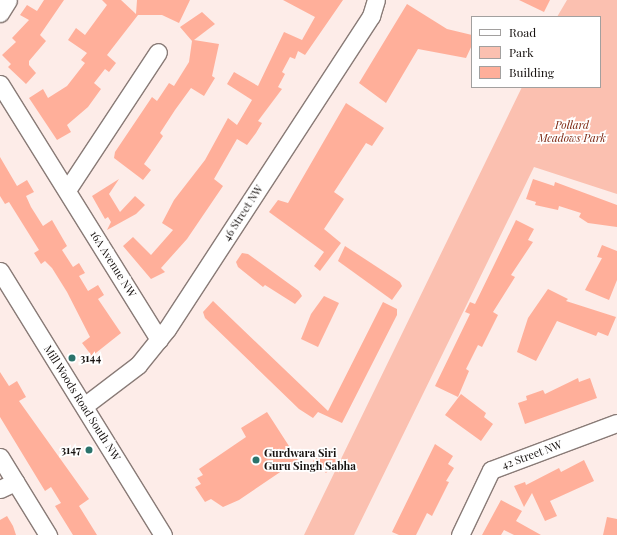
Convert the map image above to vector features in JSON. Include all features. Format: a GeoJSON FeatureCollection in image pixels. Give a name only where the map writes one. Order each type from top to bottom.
{"type":"FeatureCollection","features":[{"type":"Feature","properties":{"kind":"street"},"geometry":{"type":"LineString","coordinates":[[0,13],[8,0]]}},
{"type":"Feature","properties":{"kind":"street","name":"46 Street NW"},"geometry":{"type":"LineString","coordinates":[[84,406],[130,373],[159,339],[371,16],[376,0]]}},
{"type":"Feature","properties":{"kind":"street"},"geometry":{"type":"LineString","coordinates":[[67,190],[158,52]]}},
{"type":"Feature","properties":{"kind":"street","name":"16A Avenue NW"},"geometry":{"type":"LineString","coordinates":[[0,84],[159,339]]}},
{"type":"Feature","properties":{"kind":"street","name":"Mill Woods Road South NW"},"geometry":{"type":"LineString","coordinates":[[0,271],[163,535]]}},
{"type":"Feature","properties":{"kind":"street","name":"42 Street NW"},"geometry":{"type":"LineString","coordinates":[[460,535],[491,470],[617,423]]}},
{"type":"Feature","properties":{"kind":"street"},"geometry":{"type":"LineString","coordinates":[[0,457],[8,485],[48,535]]}},
{"type":"Feature","properties":{"kind":"green space","name":"Pollard Meadows Park"},"geometry":{"type":"Polygon","coordinates":[[[567,0],[617,0],[617,194],[534,167],[354,535],[304,535],[522,88],[601,88],[601,16],[558,16],[567,0]]]}},
{"type":"Feature","properties":{"kind":"building"},"geometry":{"type":"Polygon","coordinates":[[[44,0],[64,0],[40,35],[46,41],[29,61],[29,65],[36,73],[26,84],[8,67],[11,64],[2,55],[16,42],[12,38],[29,20],[20,15],[27,5],[37,11],[44,0]]]}},
{"type":"Feature","properties":{"kind":"building"},"geometry":{"type":"Polygon","coordinates":[[[102,0],[121,0],[136,14],[137,0],[190,0],[179,23],[162,15],[138,15],[107,55],[116,63],[109,72],[105,69],[94,83],[101,89],[88,107],[67,125],[71,132],[57,140],[29,98],[43,89],[48,98],[67,86],[85,63],[81,60],[87,53],[68,40],[76,28],[85,35],[107,5],[102,0]]]}},
{"type":"Feature","properties":{"kind":"building"},"geometry":{"type":"Polygon","coordinates":[[[283,0],[343,0],[305,55],[298,51],[295,59],[290,57],[282,72],[285,74],[278,87],[282,89],[258,121],[262,123],[256,133],[247,145],[237,139],[214,179],[223,186],[187,239],[161,268],[165,272],[151,279],[123,246],[133,237],[151,255],[173,230],[162,223],[174,200],[205,160],[228,118],[237,125],[252,100],[227,84],[234,72],[258,86],[284,32],[302,40],[315,17],[283,0]]]}},
{"type":"Feature","properties":{"kind":"building"},"geometry":{"type":"Polygon","coordinates":[[[519,0],[550,0],[544,12],[519,0]]]}},
{"type":"Feature","properties":{"kind":"building"},"geometry":{"type":"Polygon","coordinates":[[[407,4],[447,29],[471,35],[471,47],[466,58],[418,49],[386,103],[359,83],[407,4]]]}},
{"type":"Feature","properties":{"kind":"building"},"geometry":{"type":"Polygon","coordinates":[[[202,12],[215,24],[194,40],[219,44],[212,76],[215,78],[204,96],[191,88],[175,110],[160,133],[163,136],[144,164],[151,170],[143,180],[114,158],[115,152],[152,97],[157,101],[169,83],[174,86],[189,62],[192,41],[180,27],[202,12]]]}},
{"type":"Feature","properties":{"kind":"building"},"geometry":{"type":"Polygon","coordinates":[[[346,103],[384,128],[372,146],[366,143],[334,192],[344,199],[324,229],[341,243],[320,271],[314,266],[324,252],[269,212],[278,200],[288,203],[346,103]]]}},
{"type":"Feature","properties":{"kind":"building"},"geometry":{"type":"Polygon","coordinates":[[[0,157],[17,186],[27,180],[34,192],[26,196],[31,207],[43,226],[52,220],[67,246],[62,250],[73,267],[79,263],[85,273],[79,276],[88,291],[98,285],[104,295],[98,299],[121,333],[92,356],[82,343],[90,337],[67,292],[52,268],[45,261],[41,264],[34,253],[39,250],[9,202],[5,204],[0,196],[0,157]]]}},
{"type":"Feature","properties":{"kind":"building"},"geometry":{"type":"Polygon","coordinates":[[[119,179],[109,194],[120,212],[135,196],[145,205],[136,214],[107,230],[111,222],[108,217],[105,219],[92,196],[119,179]]]}},
{"type":"Feature","properties":{"kind":"building"},"geometry":{"type":"Polygon","coordinates":[[[533,179],[554,186],[555,182],[617,205],[617,227],[588,223],[579,217],[581,213],[559,206],[558,210],[535,205],[536,202],[526,199],[533,179]]]}},
{"type":"Feature","properties":{"kind":"building"},"geometry":{"type":"Polygon","coordinates":[[[516,220],[534,229],[528,240],[533,242],[511,275],[515,277],[493,312],[498,315],[482,347],[478,345],[466,369],[469,371],[458,397],[435,386],[470,314],[465,312],[470,302],[475,304],[516,220]]]}},
{"type":"Feature","properties":{"kind":"building"},"geometry":{"type":"Polygon","coordinates":[[[602,245],[617,251],[617,280],[609,300],[585,290],[602,258],[597,257],[602,245]]]}},
{"type":"Feature","properties":{"kind":"building"},"geometry":{"type":"Polygon","coordinates":[[[345,246],[400,282],[402,286],[392,300],[338,261],[345,246]]]}},
{"type":"Feature","properties":{"kind":"building"},"geometry":{"type":"Polygon","coordinates":[[[242,253],[248,254],[299,291],[302,296],[295,304],[265,285],[263,287],[238,267],[236,262],[242,253]]]}},
{"type":"Feature","properties":{"kind":"building"},"geometry":{"type":"Polygon","coordinates":[[[548,289],[568,299],[566,301],[616,317],[608,336],[598,332],[596,336],[557,321],[536,361],[517,352],[528,318],[548,289]]]}},
{"type":"Feature","properties":{"kind":"building"},"geometry":{"type":"Polygon","coordinates":[[[324,296],[339,303],[318,347],[301,339],[311,314],[324,296]]]}},
{"type":"Feature","properties":{"kind":"building"},"geometry":{"type":"Polygon","coordinates":[[[213,301],[328,411],[383,302],[397,309],[397,315],[342,423],[318,412],[313,418],[299,409],[205,318],[203,312],[213,301]]]}},
{"type":"Feature","properties":{"kind":"building"},"geometry":{"type":"Polygon","coordinates":[[[0,372],[9,386],[17,381],[26,397],[19,401],[89,499],[79,506],[97,535],[73,535],[55,506],[61,503],[51,487],[45,491],[0,417],[0,372]]]}},
{"type":"Feature","properties":{"kind":"building"},"geometry":{"type":"Polygon","coordinates":[[[578,378],[579,382],[590,378],[597,398],[525,424],[518,403],[527,400],[526,396],[543,390],[545,394],[578,378]]]}},
{"type":"Feature","properties":{"kind":"building"},"geometry":{"type":"Polygon","coordinates":[[[461,394],[486,413],[484,417],[493,424],[481,441],[445,415],[461,394]]]}},
{"type":"Feature","properties":{"kind":"building","name":"Gurdwara Siri Guru Singh Sabha"},"geometry":{"type":"Polygon","coordinates":[[[267,412],[298,460],[239,500],[223,507],[211,499],[205,502],[195,487],[201,484],[197,478],[203,475],[199,469],[246,437],[241,428],[267,412]]]}},
{"type":"Feature","properties":{"kind":"building"},"geometry":{"type":"Polygon","coordinates":[[[435,444],[453,456],[448,464],[454,468],[446,481],[449,482],[432,516],[427,513],[416,535],[399,535],[392,532],[435,444]]]}},
{"type":"Feature","properties":{"kind":"building"},"geometry":{"type":"Polygon","coordinates":[[[325,449],[339,460],[326,473],[313,461],[325,449]]]}},
{"type":"Feature","properties":{"kind":"building"},"geometry":{"type":"Polygon","coordinates":[[[584,460],[594,481],[550,501],[557,516],[545,521],[532,493],[524,507],[514,486],[525,482],[526,485],[559,468],[561,472],[584,460]]]}},
{"type":"Feature","properties":{"kind":"building"},"geometry":{"type":"Polygon","coordinates":[[[501,500],[522,511],[516,521],[541,535],[514,535],[504,530],[501,535],[482,535],[501,500]]]}},
{"type":"Feature","properties":{"kind":"building"},"geometry":{"type":"Polygon","coordinates":[[[7,516],[16,535],[0,535],[0,520],[7,516]]]}},
{"type":"Feature","properties":{"kind":"building"},"geometry":{"type":"Polygon","coordinates":[[[607,517],[617,519],[617,535],[603,535],[607,517]]]}},
{"type":"Feature","properties":{"kind":"place","name":"3144"},"geometry":{"type":"Point","coordinates":[72,358]}},
{"type":"Feature","properties":{"kind":"place","name":"3147"},"geometry":{"type":"Point","coordinates":[89,450]}},
{"type":"Feature","properties":{"kind":"place","name":"Gurdwara Siri Guru Singh Sabha"},"geometry":{"type":"Point","coordinates":[256,460]}}]}
